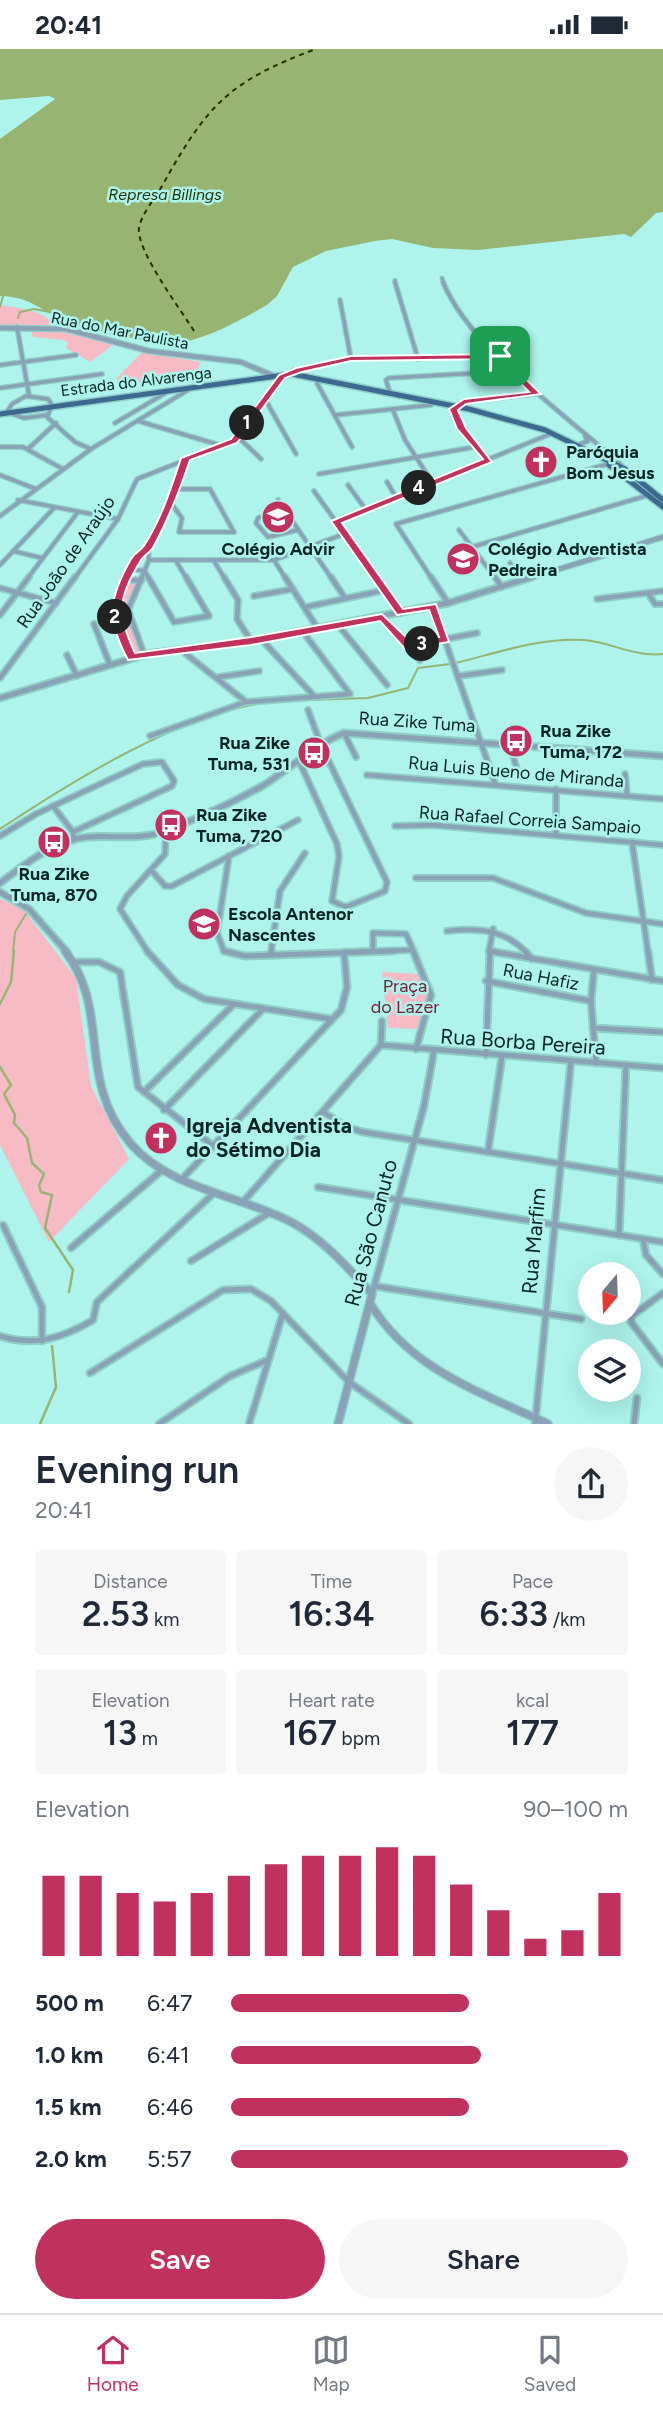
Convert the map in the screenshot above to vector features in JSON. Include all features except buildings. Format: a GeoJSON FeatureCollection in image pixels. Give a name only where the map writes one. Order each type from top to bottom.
{"type":"FeatureCollection","features":[{"type":"Feature","properties":{"kind":"main road"},"geometry":{"type":"LineString","coordinates":[[280,375],[390,393],[522,422],[580,444],[625,469],[663,500]]}},
{"type":"Feature","properties":{"kind":"main road","name":"Estrada do Alvarenga"},"geometry":{"type":"LineString","coordinates":[[3,413],[280,375]]}},
{"type":"Feature","properties":{"kind":"main road"},"geometry":{"type":"LineString","coordinates":[[316,380],[454,408],[548,435],[608,464],[663,507]]}},
{"type":"Feature","properties":{"kind":"street"},"geometry":{"type":"LineString","coordinates":[[442,278],[447,292],[477,333],[536,394],[625,469]]}},
{"type":"Feature","properties":{"kind":"street"},"geometry":{"type":"LineString","coordinates":[[395,280],[418,359]]}},
{"type":"Feature","properties":{"kind":"street"},"geometry":{"type":"LineString","coordinates":[[340,300],[351,359]]}},
{"type":"Feature","properties":{"kind":"street"},"geometry":{"type":"LineString","coordinates":[[18,327],[30,396]]}},
{"type":"Feature","properties":{"kind":"street","name":"Rua do Mar Paulista"},"geometry":{"type":"LineString","coordinates":[[0,328],[66,329],[149,351],[241,362],[280,375]]}},
{"type":"Feature","properties":{"kind":"street"},"geometry":{"type":"LineString","coordinates":[[0,365],[76,355]]}},
{"type":"Feature","properties":{"kind":"street","name":"Estrada do Alvarenga"},"geometry":{"type":"LineString","coordinates":[[280,375],[351,359],[500,356]]}},
{"type":"Feature","properties":{"kind":"street"},"geometry":{"type":"LineString","coordinates":[[307,367],[352,447]]}},
{"type":"Feature","properties":{"kind":"street"},"geometry":{"type":"LineString","coordinates":[[390,393],[386,380],[389,378],[514,371]]}},
{"type":"Feature","properties":{"kind":"street"},"geometry":{"type":"LineString","coordinates":[[0,388],[102,374]]}},
{"type":"Feature","properties":{"kind":"street","name":"Rua João de Araújo"},"geometry":{"type":"LineString","coordinates":[[0,678],[118,519],[141,476],[223,446],[237,436],[265,400],[280,375]]}},
{"type":"Feature","properties":{"kind":"street"},"geometry":{"type":"LineString","coordinates":[[0,516],[18,500],[91,449],[190,388]]}},
{"type":"Feature","properties":{"kind":"street"},"geometry":{"type":"LineString","coordinates":[[115,423],[169,391]]}},
{"type":"Feature","properties":{"kind":"street"},"geometry":{"type":"LineString","coordinates":[[489,460],[475,447],[454,408],[464,401],[536,394]]}},
{"type":"Feature","properties":{"kind":"street"},"geometry":{"type":"LineString","coordinates":[[3,413],[12,404],[30,396],[48,399],[52,405],[47,417]]}},
{"type":"Feature","properties":{"kind":"street"},"geometry":{"type":"LineString","coordinates":[[265,400],[296,454]]}},
{"type":"Feature","properties":{"kind":"street"},"geometry":{"type":"LineString","coordinates":[[336,415],[430,405]]}},
{"type":"Feature","properties":{"kind":"street"},"geometry":{"type":"LineString","coordinates":[[393,410],[416,458],[432,482]]}},
{"type":"Feature","properties":{"kind":"street"},"geometry":{"type":"LineString","coordinates":[[3,413],[24,418],[47,417],[75,442],[91,449]]}},
{"type":"Feature","properties":{"kind":"street"},"geometry":{"type":"LineString","coordinates":[[137,421],[223,446]]}},
{"type":"Feature","properties":{"kind":"street"},"geometry":{"type":"LineString","coordinates":[[28,449],[56,423]]}},
{"type":"Feature","properties":{"kind":"street"},"geometry":{"type":"LineString","coordinates":[[580,444],[588,441],[583,432]]}},
{"type":"Feature","properties":{"kind":"street"},"geometry":{"type":"LineString","coordinates":[[336,521],[548,435]]}},
{"type":"Feature","properties":{"kind":"street"},"geometry":{"type":"LineString","coordinates":[[237,436],[261,459]]}},
{"type":"Feature","properties":{"kind":"street"},"geometry":{"type":"LineString","coordinates":[[0,447],[11,445],[28,449],[64,469]]}},
{"type":"Feature","properties":{"kind":"street"},"geometry":{"type":"LineString","coordinates":[[319,474],[475,447]]}},
{"type":"Feature","properties":{"kind":"street"},"geometry":{"type":"LineString","coordinates":[[132,657],[114,616],[116,602],[136,558],[148,549],[171,503],[186,458]]}},
{"type":"Feature","properties":{"kind":"street"},"geometry":{"type":"LineString","coordinates":[[448,603],[396,526],[608,464]]}},
{"type":"Feature","properties":{"kind":"street"},"geometry":{"type":"LineString","coordinates":[[0,475],[37,489]]}},
{"type":"Feature","properties":{"kind":"street"},"geometry":{"type":"LineString","coordinates":[[387,482],[396,497]]}},
{"type":"Feature","properties":{"kind":"street"},"geometry":{"type":"LineString","coordinates":[[348,485],[366,510]]}},
{"type":"Feature","properties":{"kind":"street"},"geometry":{"type":"LineString","coordinates":[[171,503],[182,518],[177,531],[229,533],[234,530],[210,489],[177,489]]}},
{"type":"Feature","properties":{"kind":"street"},"geometry":{"type":"LineString","coordinates":[[314,491],[401,613]]}},
{"type":"Feature","properties":{"kind":"street"},"geometry":{"type":"LineString","coordinates":[[472,547],[650,495]]}},
{"type":"Feature","properties":{"kind":"street"},"geometry":{"type":"LineString","coordinates":[[18,500],[118,519]]}},
{"type":"Feature","properties":{"kind":"street"},"geometry":{"type":"LineString","coordinates":[[278,500],[345,598]]}},
{"type":"Feature","properties":{"kind":"street"},"geometry":{"type":"LineString","coordinates":[[0,565],[54,508]]}},
{"type":"Feature","properties":{"kind":"street"},"geometry":{"type":"LineString","coordinates":[[285,510],[258,519],[256,523],[268,537],[298,530]]}},
{"type":"Feature","properties":{"kind":"street"},"geometry":{"type":"LineString","coordinates":[[0,615],[78,512]]}},
{"type":"Feature","properties":{"kind":"street"},"geometry":{"type":"LineString","coordinates":[[459,530],[502,587]]}},
{"type":"Feature","properties":{"kind":"street"},"geometry":{"type":"LineString","coordinates":[[149,560],[274,560],[344,534]]}},
{"type":"Feature","properties":{"kind":"street"},"geometry":{"type":"LineString","coordinates":[[0,698],[144,654],[251,641],[448,603],[663,537]]}},
{"type":"Feature","properties":{"kind":"street"},"geometry":{"type":"LineString","coordinates":[[144,654],[128,610],[149,560],[148,549]]}},
{"type":"Feature","properties":{"kind":"street"},"geometry":{"type":"LineString","coordinates":[[13,551],[42,558]]}},
{"type":"Feature","properties":{"kind":"street"},"geometry":{"type":"LineString","coordinates":[[145,571],[174,622],[207,617],[209,614],[176,560]]}},
{"type":"Feature","properties":{"kind":"street"},"geometry":{"type":"LineString","coordinates":[[213,560],[238,600],[237,619],[251,641]]}},
{"type":"Feature","properties":{"kind":"street"},"geometry":{"type":"LineString","coordinates":[[274,560],[319,629]]}},
{"type":"Feature","properties":{"kind":"street"},"geometry":{"type":"LineString","coordinates":[[510,563],[524,580]]}},
{"type":"Feature","properties":{"kind":"street"},"geometry":{"type":"LineString","coordinates":[[131,569],[145,571]]}},
{"type":"Feature","properties":{"kind":"street"},"geometry":{"type":"LineString","coordinates":[[126,579],[142,581]]}},
{"type":"Feature","properties":{"kind":"street"},"geometry":{"type":"LineString","coordinates":[[0,588],[56,603]]}},
{"type":"Feature","properties":{"kind":"street"},"geometry":{"type":"LineString","coordinates":[[254,596],[293,589]]}},
{"type":"Feature","properties":{"kind":"street"},"geometry":{"type":"LineString","coordinates":[[306,607],[385,590]]}},
{"type":"Feature","properties":{"kind":"street"},"geometry":{"type":"LineString","coordinates":[[597,599],[663,591]]}},
{"type":"Feature","properties":{"kind":"street"},"geometry":{"type":"LineString","coordinates":[[648,593],[655,604],[662,604]]}},
{"type":"Feature","properties":{"kind":"street"},"geometry":{"type":"LineString","coordinates":[[433,606],[495,783]]}},
{"type":"Feature","properties":{"kind":"street"},"geometry":{"type":"LineString","coordinates":[[382,617],[419,660]]}},
{"type":"Feature","properties":{"kind":"street"},"geometry":{"type":"LineString","coordinates":[[94,624],[110,665]]}},
{"type":"Feature","properties":{"kind":"street"},"geometry":{"type":"LineString","coordinates":[[339,626],[387,685]]}},
{"type":"Feature","properties":{"kind":"street"},"geometry":{"type":"LineString","coordinates":[[150,736],[246,702],[351,692],[303,632]]}},
{"type":"Feature","properties":{"kind":"street"},"geometry":{"type":"LineString","coordinates":[[409,646],[477,633]]}},
{"type":"Feature","properties":{"kind":"street"},"geometry":{"type":"LineString","coordinates":[[261,639],[314,697]]}},
{"type":"Feature","properties":{"kind":"street"},"geometry":{"type":"LineString","coordinates":[[181,649],[246,702]]}},
{"type":"Feature","properties":{"kind":"street"},"geometry":{"type":"LineString","coordinates":[[67,655],[77,676]]}},
{"type":"Feature","properties":{"kind":"street"},"geometry":{"type":"LineString","coordinates":[[0,663],[8,666]]}},
{"type":"Feature","properties":{"kind":"street"},"geometry":{"type":"LineString","coordinates":[[458,676],[502,670]]}},
{"type":"Feature","properties":{"kind":"street"},"geometry":{"type":"LineString","coordinates":[[218,677],[259,671]]}},
{"type":"Feature","properties":{"kind":"street"},"geometry":{"type":"LineString","coordinates":[[299,761],[337,844],[339,856],[332,901],[346,907],[385,891],[388,885],[321,745],[309,710]]}},
{"type":"Feature","properties":{"kind":"street"},"geometry":{"type":"LineString","coordinates":[[344,733],[356,757]]}},
{"type":"Feature","properties":{"kind":"street","name":"Rua Zike Tuma"},"geometry":{"type":"LineString","coordinates":[[0,883],[73,835],[145,837],[166,831],[263,785],[321,745],[344,733],[480,740],[663,756]]}},
{"type":"Feature","properties":{"kind":"street"},"geometry":{"type":"LineString","coordinates":[[509,743],[517,770]]}},
{"type":"Feature","properties":{"kind":"street"},"geometry":{"type":"LineString","coordinates":[[0,836],[53,806],[143,764],[162,762],[174,781],[172,786],[73,835],[53,806]]}},
{"type":"Feature","properties":{"kind":"street"},"geometry":{"type":"LineString","coordinates":[[625,774],[627,795]]}},
{"type":"Feature","properties":{"kind":"street","name":"Rua Luis Bueno de Miranda"},"geometry":{"type":"LineString","coordinates":[[367,775],[495,783],[663,799]]}},
{"type":"Feature","properties":{"kind":"street"},"geometry":{"type":"LineString","coordinates":[[556,789],[556,835]]}},
{"type":"Feature","properties":{"kind":"street"},"geometry":{"type":"LineString","coordinates":[[151,870],[165,886],[172,886],[298,820]]}},
{"type":"Feature","properties":{"kind":"street","name":"Rua Rafael Correia Sampaio"},"geometry":{"type":"LineString","coordinates":[[395,826],[433,825],[663,845]]}},
{"type":"Feature","properties":{"kind":"street"},"geometry":{"type":"LineString","coordinates":[[166,831],[168,840],[165,855],[122,902],[122,916],[176,986],[204,999],[331,1019]]}},
{"type":"Feature","properties":{"kind":"street"},"geometry":{"type":"LineString","coordinates":[[632,842],[652,980]]}},
{"type":"Feature","properties":{"kind":"street"},"geometry":{"type":"LineString","coordinates":[[271,955],[280,891],[300,865],[305,853]]}},
{"type":"Feature","properties":{"kind":"street"},"geometry":{"type":"LineString","coordinates":[[229,856],[217,933],[218,942],[224,951],[235,955],[271,955],[414,950]]}},
{"type":"Feature","properties":{"kind":"street"},"geometry":{"type":"LineString","coordinates":[[416,878],[493,878],[586,912],[663,925]]}},
{"type":"Feature","properties":{"kind":"street"},"geometry":{"type":"LineString","coordinates":[[0,892],[16,898],[33,910],[74,962],[88,997],[93,1059],[102,1099],[129,1143],[161,1171],[269,1213],[305,1231],[373,1290],[578,1319]]}},
{"type":"Feature","properties":{"kind":"street"},"geometry":{"type":"LineString","coordinates":[[486,1055],[486,981],[493,929]]}},
{"type":"Feature","properties":{"kind":"street"},"geometry":{"type":"LineString","coordinates":[[446,931],[493,929],[516,940],[532,958]]}},
{"type":"Feature","properties":{"kind":"street"},"geometry":{"type":"LineString","coordinates":[[373,950],[373,933],[403,931],[414,950],[431,995],[416,1049]]}},
{"type":"Feature","properties":{"kind":"street"},"geometry":{"type":"LineString","coordinates":[[489,951],[663,981]]}},
{"type":"Feature","properties":{"kind":"street"},"geometry":{"type":"LineString","coordinates":[[182,1179],[341,1010],[346,996],[344,952]]}},
{"type":"Feature","properties":{"kind":"street"},"geometry":{"type":"LineString","coordinates":[[74,962],[99,962],[120,971],[124,981],[135,1080],[164,1110],[212,1145]]}},
{"type":"Feature","properties":{"kind":"street"},"geometry":{"type":"LineString","coordinates":[[594,971],[591,1001],[596,1063]]}},
{"type":"Feature","properties":{"kind":"street","name":"Rua Hafiz"},"geometry":{"type":"LineString","coordinates":[[486,981],[591,1001]]}},
{"type":"Feature","properties":{"kind":"street"},"geometry":{"type":"LineString","coordinates":[[144,1092],[233,1005]]}},
{"type":"Feature","properties":{"kind":"street"},"geometry":{"type":"LineString","coordinates":[[164,1110],[263,1009]]}},
{"type":"Feature","properties":{"kind":"street"},"geometry":{"type":"LineString","coordinates":[[242,1203],[382,1045],[382,1021]]}},
{"type":"Feature","properties":{"kind":"street"},"geometry":{"type":"LineString","coordinates":[[593,1028],[663,1032]]}},
{"type":"Feature","properties":{"kind":"street","name":"Rua Borba Pereira"},"geometry":{"type":"LineString","coordinates":[[382,1045],[663,1068]]}},
{"type":"Feature","properties":{"kind":"street","name":"Rua São Canuto"},"geometry":{"type":"LineString","coordinates":[[338,1424],[414,1141],[434,1051]]}},
{"type":"Feature","properties":{"kind":"street"},"geometry":{"type":"LineString","coordinates":[[488,1152],[502,1056]]}},
{"type":"Feature","properties":{"kind":"street","name":"Rua Marfim"},"geometry":{"type":"LineString","coordinates":[[535,1421],[570,1061]]}},
{"type":"Feature","properties":{"kind":"street"},"geometry":{"type":"LineString","coordinates":[[619,1235],[626,1065]]}},
{"type":"Feature","properties":{"kind":"street"},"geometry":{"type":"LineString","coordinates":[[323,1112],[357,1131],[663,1180]]}},
{"type":"Feature","properties":{"kind":"street"},"geometry":{"type":"LineString","coordinates":[[71,1248],[161,1171]]}},
{"type":"Feature","properties":{"kind":"street"},"geometry":{"type":"LineString","coordinates":[[318,1187],[663,1242]]}},
{"type":"Feature","properties":{"kind":"street"},"geometry":{"type":"LineString","coordinates":[[0,1336],[42,1341],[71,1333],[93,1320],[97,1303],[214,1192]]}},
{"type":"Feature","properties":{"kind":"street"},"geometry":{"type":"LineString","coordinates":[[191,1261],[269,1213]]}},
{"type":"Feature","properties":{"kind":"street"},"geometry":{"type":"LineString","coordinates":[[3,1225],[42,1307],[42,1341]]}},
{"type":"Feature","properties":{"kind":"street"},"geometry":{"type":"LineString","coordinates":[[643,1239],[646,1255],[663,1274]]}},
{"type":"Feature","properties":{"kind":"street"},"geometry":{"type":"LineString","coordinates":[[90,1373],[223,1290],[251,1289],[262,1294],[283,1313],[349,1382],[409,1424]]}},
{"type":"Feature","properties":{"kind":"street"},"geometry":{"type":"LineString","coordinates":[[663,1293],[632,1316],[631,1322],[663,1364]]}},
{"type":"Feature","properties":{"kind":"street"},"geometry":{"type":"LineString","coordinates":[[370,1303],[381,1325],[395,1341],[454,1379],[535,1421],[548,1424]]}},
{"type":"Feature","properties":{"kind":"street"},"geometry":{"type":"LineString","coordinates":[[249,1424],[283,1313]]}},
{"type":"Feature","properties":{"kind":"street"},"geometry":{"type":"LineString","coordinates":[[159,1424],[230,1376],[268,1360]]}},
{"type":"Feature","properties":{"kind":"street"},"geometry":{"type":"LineString","coordinates":[[634,1424],[637,1402]]}},
{"type":"Feature","properties":{"kind":"green space"},"geometry":{"type":"Polygon","coordinates":[[[0,305],[37,313],[55,325],[0,325],[0,305]]]}},
{"type":"Feature","properties":{"kind":"green space"},"geometry":{"type":"Polygon","coordinates":[[[31,330],[64,330],[113,345],[90,362],[66,348],[68,343],[64,340],[33,337],[31,330]]]}},
{"type":"Feature","properties":{"kind":"green space"},"geometry":{"type":"Polygon","coordinates":[[[142,352],[201,362],[194,376],[144,381],[124,386],[116,379],[142,352]]]}},
{"type":"Feature","properties":{"kind":"green space"},"geometry":{"type":"Polygon","coordinates":[[[127,582],[138,583],[126,611],[141,654],[133,656],[119,611],[127,582]]]}},
{"type":"Feature","properties":{"kind":"green space"},"geometry":{"type":"Polygon","coordinates":[[[0,899],[23,909],[76,978],[91,1086],[129,1159],[49,1242],[0,1145],[0,899]]]}},
{"type":"Feature","properties":{"kind":"green space","name":"Praça do Lazer"},"geometry":{"type":"Polygon","coordinates":[[[382,972],[418,974],[427,996],[419,1029],[388,1028],[382,972]]]}},
{"type":"Feature","properties":{"kind":"water","name":"Represa Billings"},"geometry":{"type":"Polygon","coordinates":[[[0,49],[663,49],[663,212],[656,213],[631,237],[624,234],[478,250],[433,248],[392,239],[326,251],[293,267],[277,296],[267,305],[205,336],[173,343],[110,333],[69,322],[21,299],[0,296],[0,139],[55,99],[49,96],[0,100],[0,49]]]}},
{"type":"Feature","properties":{"kind":"waterway"},"geometry":{"type":"LineString","coordinates":[[0,307],[3,296]]}},
{"type":"Feature","properties":{"kind":"waterway"},"geometry":{"type":"LineString","coordinates":[[18,318],[20,312],[34,309],[50,312]]}},
{"type":"Feature","properties":{"kind":"waterway"},"geometry":{"type":"LineString","coordinates":[[456,663],[519,647],[568,640],[594,641],[642,653],[663,654]]}},
{"type":"Feature","properties":{"kind":"waterway"},"geometry":{"type":"LineString","coordinates":[[282,701],[368,698],[408,688],[418,668],[450,664]]}},
{"type":"Feature","properties":{"kind":"waterway"},"geometry":{"type":"LineString","coordinates":[[0,829],[126,753],[194,722],[262,703]]}},
{"type":"Feature","properties":{"kind":"waterway"},"geometry":{"type":"LineString","coordinates":[[13,952],[15,932],[26,914]]}},
{"type":"Feature","properties":{"kind":"waterway"},"geometry":{"type":"LineString","coordinates":[[0,1004],[11,982],[14,951]]}},
{"type":"Feature","properties":{"kind":"waterway"},"geometry":{"type":"LineString","coordinates":[[0,1067],[11,1085],[4,1094],[15,1115],[14,1123],[27,1138],[32,1163],[44,1174],[39,1185],[41,1192],[52,1195],[45,1228],[73,1270],[69,1292]]}},
{"type":"Feature","properties":{"kind":"waterway"},"geometry":{"type":"LineString","coordinates":[[40,1424],[56,1387],[52,1346]]}},
{"type":"Feature","properties":{"kind":"ferry route"},"geometry":{"type":"LineString","coordinates":[[194,331],[160,280],[144,250],[139,228],[142,218],[193,135],[223,99],[262,73],[316,49]]}},
{"type":"Feature","properties":{"kind":"place","name":"Paróquia Bom Jesus"},"geometry":{"type":"Point","coordinates":[541,462]}},
{"type":"Feature","properties":{"kind":"place","name":"Colégio Advir"},"geometry":{"type":"Point","coordinates":[278,517]}},
{"type":"Feature","properties":{"kind":"place","name":"Colégio Adventista Pedreira"},"geometry":{"type":"Point","coordinates":[463,559]}},
{"type":"Feature","properties":{"kind":"place","name":"Rua Zike Tuma, 172"},"geometry":{"type":"Point","coordinates":[516,741]}},
{"type":"Feature","properties":{"kind":"place","name":"Rua Zike Tuma, 531"},"geometry":{"type":"Point","coordinates":[314,753]}},
{"type":"Feature","properties":{"kind":"place","name":"Rua Zike Tuma, 720"},"geometry":{"type":"Point","coordinates":[171,825]}},
{"type":"Feature","properties":{"kind":"place","name":"Rua Zike Tuma, 870"},"geometry":{"type":"Point","coordinates":[54,842]}},
{"type":"Feature","properties":{"kind":"place","name":"Escola Antenor Nascentes"},"geometry":{"type":"Point","coordinates":[204,924]}},
{"type":"Feature","properties":{"kind":"place","name":"Igreja Adventista do Sétimo Dia"},"geometry":{"type":"Point","coordinates":[161,1138]}},
{"type":"Feature","properties":{"kind":"route"},"geometry":{"type":"LineString","coordinates":[[500,356],[536,394],[464,401],[454,409],[462,429],[489,460],[336,521],[401,613],[433,606],[446,639],[409,646],[382,617],[251,641],[132,657],[116,624],[116,602],[136,558],[148,549],[171,503],[186,458],[234,441],[282,376],[299,369],[351,359],[500,356]]}}]}
